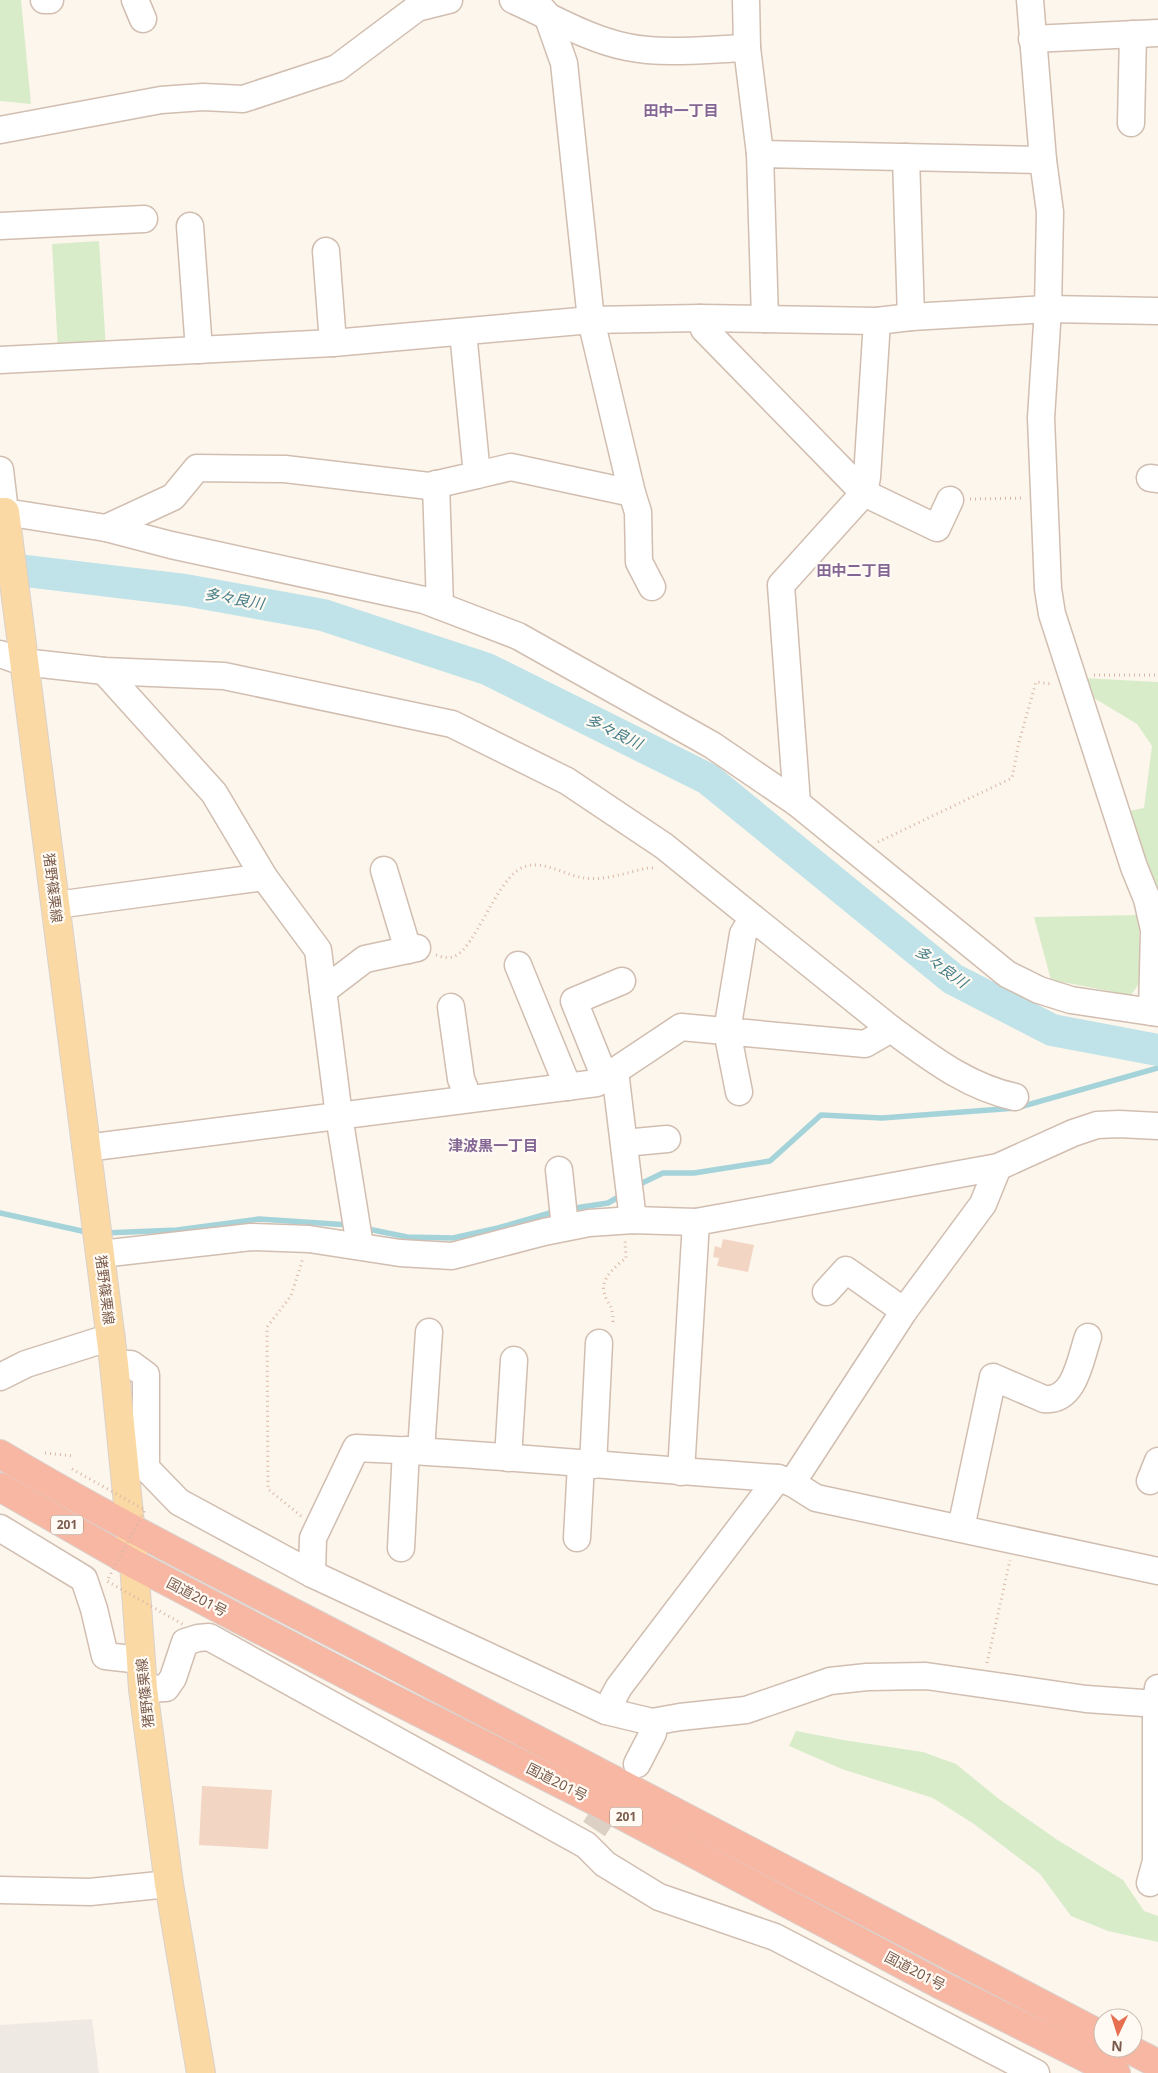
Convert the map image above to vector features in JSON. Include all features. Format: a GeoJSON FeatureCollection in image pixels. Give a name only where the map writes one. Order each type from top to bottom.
{"type":"FeatureCollection","features":[{"type":"Feature","properties":{"kind":"highway","name":"国道201号"},"geometry":{"type":"LineString","coordinates":[[0,1454],[130,1528],[288,1609],[615,1784],[1093,2031]]}},
{"type":"Feature","properties":{"kind":"highway","name":"国道201号"},"geometry":{"type":"LineString","coordinates":[[0,1487],[134,1564],[380,1693],[597,1802],[939,1984],[1116,2073]]}},
{"type":"Feature","properties":{"kind":"highway"},"geometry":{"type":"LineString","coordinates":[[1143,2056],[1158,2064]]}},
{"type":"Feature","properties":{"kind":"main road","name":"猪野篠栗線"},"geometry":{"type":"LineString","coordinates":[[4,516],[15,656],[56,905],[101,1254],[134,1564],[144,1688],[169,1884],[200,2073]]}},
{"type":"Feature","properties":{"kind":"street"},"geometry":{"type":"LineString","coordinates":[[44,0],[50,0]]}},
{"type":"Feature","properties":{"kind":"street"},"geometry":{"type":"LineString","coordinates":[[0,130],[161,100],[203,97],[243,99],[337,68],[417,8],[449,0]]}},
{"type":"Feature","properties":{"kind":"street"},"geometry":{"type":"LineString","coordinates":[[513,0],[540,7],[595,38],[628,48],[677,51],[746,48]]}},
{"type":"Feature","properties":{"kind":"street"},"geometry":{"type":"LineString","coordinates":[[746,0],[746,48],[760,154],[765,319]]}},
{"type":"Feature","properties":{"kind":"street"},"geometry":{"type":"LineString","coordinates":[[0,470],[4,516],[106,528],[424,600],[518,636],[712,745],[797,803],[1007,974],[1039,990],[1071,1000],[1155,1012],[1154,930],[1147,900],[1131,858],[1052,614],[1048,589],[1041,418],[1048,309],[1050,212],[1043,160],[1030,0]]}},
{"type":"Feature","properties":{"kind":"street"},"geometry":{"type":"LineString","coordinates":[[540,7],[564,63],[591,320],[638,512],[639,562],[652,587]]}},
{"type":"Feature","properties":{"kind":"street"},"geometry":{"type":"LineString","coordinates":[[1032,39],[1146,33],[1131,124]]}},
{"type":"Feature","properties":{"kind":"street"},"geometry":{"type":"LineString","coordinates":[[760,154],[1043,160]]}},
{"type":"Feature","properties":{"kind":"street"},"geometry":{"type":"LineString","coordinates":[[906,157],[911,317]]}},
{"type":"Feature","properties":{"kind":"street"},"geometry":{"type":"LineString","coordinates":[[0,226],[144,218]]}},
{"type":"Feature","properties":{"kind":"street"},"geometry":{"type":"LineString","coordinates":[[190,226],[199,350]]}},
{"type":"Feature","properties":{"kind":"street"},"geometry":{"type":"LineString","coordinates":[[326,252],[333,343]]}},
{"type":"Feature","properties":{"kind":"street"},"geometry":{"type":"LineString","coordinates":[[0,360],[333,343],[591,320],[700,318],[877,321],[911,317],[1048,309],[1158,311]]}},
{"type":"Feature","properties":{"kind":"street"},"geometry":{"type":"LineString","coordinates":[[700,318],[704,329],[864,493],[937,528],[950,500]]}},
{"type":"Feature","properties":{"kind":"street"},"geometry":{"type":"LineString","coordinates":[[797,803],[780,585],[864,493],[868,478],[877,321]]}},
{"type":"Feature","properties":{"kind":"street"},"geometry":{"type":"LineString","coordinates":[[462,332],[477,474]]}},
{"type":"Feature","properties":{"kind":"street"},"geometry":{"type":"LineString","coordinates":[[106,528],[173,498],[197,468],[285,469],[429,486],[512,466],[632,493]]}},
{"type":"Feature","properties":{"kind":"street"},"geometry":{"type":"LineString","coordinates":[[436,484],[440,606]]}},
{"type":"Feature","properties":{"kind":"street"},"geometry":{"type":"LineString","coordinates":[[15,656],[104,671],[224,676],[452,724],[567,782],[664,846],[891,1029],[945,1069],[995,1093],[1015,1097]]}},
{"type":"Feature","properties":{"kind":"street"},"geometry":{"type":"LineString","coordinates":[[104,671],[214,793],[264,877],[318,950],[340,1116],[360,1246]]}},
{"type":"Feature","properties":{"kind":"street"},"geometry":{"type":"LineString","coordinates":[[323,991],[365,959],[412,949],[384,870]]}},
{"type":"Feature","properties":{"kind":"street"},"geometry":{"type":"LineString","coordinates":[[56,905],[264,877]]}},
{"type":"Feature","properties":{"kind":"street"},"geometry":{"type":"LineString","coordinates":[[739,1092],[727,1031],[743,934],[753,918]]}},
{"type":"Feature","properties":{"kind":"street"},"geometry":{"type":"LineString","coordinates":[[518,965],[568,1087]]}},
{"type":"Feature","properties":{"kind":"street"},"geometry":{"type":"LineString","coordinates":[[622,981],[574,1001],[610,1075],[624,1143],[629,1220]]}},
{"type":"Feature","properties":{"kind":"street"},"geometry":{"type":"LineString","coordinates":[[450,1008],[461,1078],[469,1099]]}},
{"type":"Feature","properties":{"kind":"street"},"geometry":{"type":"LineString","coordinates":[[86,1148],[597,1083],[681,1027],[865,1044],[891,1029]]}},
{"type":"Feature","properties":{"kind":"street"},"geometry":{"type":"LineString","coordinates":[[101,1254],[251,1237],[308,1238],[400,1253],[452,1256],[589,1222],[629,1220],[696,1222],[998,1167],[1096,1125],[1158,1126]]}},
{"type":"Feature","properties":{"kind":"street"},"geometry":{"type":"LineString","coordinates":[[624,1143],[667,1139]]}},
{"type":"Feature","properties":{"kind":"street"},"geometry":{"type":"LineString","coordinates":[[606,1711],[618,1687],[785,1481],[904,1311],[983,1204],[998,1167]]}},
{"type":"Feature","properties":{"kind":"street"},"geometry":{"type":"LineString","coordinates":[[559,1170],[565,1227]]}},
{"type":"Feature","properties":{"kind":"street"},"geometry":{"type":"LineString","coordinates":[[681,1472],[696,1222]]}},
{"type":"Feature","properties":{"kind":"street"},"geometry":{"type":"LineString","coordinates":[[826,1292],[846,1270],[904,1311]]}},
{"type":"Feature","properties":{"kind":"street"},"geometry":{"type":"LineString","coordinates":[[401,1548],[429,1332]]}},
{"type":"Feature","properties":{"kind":"street"},"geometry":{"type":"LineString","coordinates":[[961,1528],[993,1377],[1044,1399],[1052,1400],[1060,1397],[1071,1385],[1088,1337]]}},
{"type":"Feature","properties":{"kind":"street"},"geometry":{"type":"LineString","coordinates":[[3,1368],[26,1364],[111,1338]]}},
{"type":"Feature","properties":{"kind":"street"},"geometry":{"type":"LineString","coordinates":[[577,1538],[587,1464],[599,1343]]}},
{"type":"Feature","properties":{"kind":"street"},"geometry":{"type":"LineString","coordinates":[[508,1458],[514,1360]]}},
{"type":"Feature","properties":{"kind":"street"},"geometry":{"type":"LineString","coordinates":[[114,1364],[131,1364],[146,1375],[146,1468],[179,1502],[312,1574],[606,1711],[652,1722],[746,1710],[830,1681],[866,1677],[926,1676],[1086,1699],[1157,1699],[1155,1868]]}},
{"type":"Feature","properties":{"kind":"street"},"geometry":{"type":"LineString","coordinates":[[312,1574],[313,1538],[356,1448],[413,1450],[785,1481],[816,1498],[1158,1571]]}},
{"type":"Feature","properties":{"kind":"street"},"geometry":{"type":"LineString","coordinates":[[0,1528],[84,1579],[94,1609],[105,1656],[142,1660]]}},
{"type":"Feature","properties":{"kind":"street"},"geometry":{"type":"LineString","coordinates":[[144,1688],[166,1688],[174,1678],[185,1642],[209,1637],[590,1837],[605,1864],[659,1897],[775,1936],[1036,2073]]}},
{"type":"Feature","properties":{"kind":"street"},"geometry":{"type":"LineString","coordinates":[[636,1764],[653,1733],[652,1722]]}},
{"type":"Feature","properties":{"kind":"street"},"geometry":{"type":"LineString","coordinates":[[0,1890],[90,1892],[169,1884]]}},
{"type":"Feature","properties":{"kind":"path"},"geometry":{"type":"LineString","coordinates":[[950,500],[1003,497],[1044,499]]}},
{"type":"Feature","properties":{"kind":"path"},"geometry":{"type":"LineString","coordinates":[[857,852],[1012,778],[1019,742],[1036,682],[1158,675]]}},
{"type":"Feature","properties":{"kind":"path"},"geometry":{"type":"LineString","coordinates":[[412,949],[443,958],[455,956],[466,946],[502,885],[518,870],[532,865],[552,867],[571,875],[593,878],[657,868]]}},
{"type":"Feature","properties":{"kind":"path"},"geometry":{"type":"LineString","coordinates":[[613,1322],[613,1308],[604,1293],[603,1286],[613,1269],[626,1258],[629,1220]]}},
{"type":"Feature","properties":{"kind":"path"},"geometry":{"type":"LineString","coordinates":[[308,1238],[291,1296],[267,1327],[268,1489],[307,1521],[313,1538]]}},
{"type":"Feature","properties":{"kind":"path"},"geometry":{"type":"LineString","coordinates":[[72,1469],[145,1510],[107,1582],[184,1625]]}},
{"type":"Feature","properties":{"kind":"path"},"geometry":{"type":"LineString","coordinates":[[982,1684],[1014,1540]]}},
{"type":"Feature","properties":{"kind":"shaded area"},"geometry":{"type":"Polygon","coordinates":[[[92,2019],[99,2073],[0,2073],[0,2025],[92,2019]]]}},
{"type":"Feature","properties":{"kind":"green space"},"geometry":{"type":"Polygon","coordinates":[[[0,0],[21,0],[31,104],[0,101],[0,0]]]}},
{"type":"Feature","properties":{"kind":"green space"},"geometry":{"type":"Polygon","coordinates":[[[99,241],[106,348],[58,351],[52,244],[99,241]]]}},
{"type":"Feature","properties":{"kind":"green space"},"geometry":{"type":"Polygon","coordinates":[[[1083,678],[1158,682],[1158,913],[1129,811],[1144,808],[1152,746],[1137,724],[1084,692],[1083,678]]]}},
{"type":"Feature","properties":{"kind":"green space"},"geometry":{"type":"Polygon","coordinates":[[[1139,915],[1140,982],[1131,995],[1051,980],[1034,917],[1139,915]]]}},
{"type":"Feature","properties":{"kind":"green space"},"geometry":{"type":"Polygon","coordinates":[[[796,1731],[923,1752],[956,1764],[999,1799],[1056,1839],[1123,1880],[1144,1911],[1158,1916],[1158,1942],[1108,1931],[1071,1916],[1040,1874],[974,1824],[933,1798],[842,1769],[789,1746],[796,1731]]]}},
{"type":"Feature","properties":{"kind":"building"},"geometry":{"type":"Polygon","coordinates":[[[723,1239],[754,1245],[748,1272],[717,1266],[719,1258],[713,1257],[715,1246],[721,1248],[723,1239]]]}},
{"type":"Feature","properties":{"kind":"building"},"geometry":{"type":"Polygon","coordinates":[[[202,1786],[272,1790],[268,1849],[199,1845],[202,1786]]]}},
{"type":"Feature","properties":{"kind":"waterway","name":"多々良川"},"geometry":{"type":"LineString","coordinates":[[0,568],[185,590],[323,615],[487,669],[708,779],[953,979],[1052,1030],[1158,1050]]}},
{"type":"Feature","properties":{"kind":"waterway"},"geometry":{"type":"LineString","coordinates":[[636,1186],[663,1173],[694,1173],[770,1161],[821,1115],[882,1118],[1016,1108],[1158,1068]]}},
{"type":"Feature","properties":{"kind":"waterway"},"geometry":{"type":"LineString","coordinates":[[569,1209],[608,1203],[622,1195]]}},
{"type":"Feature","properties":{"kind":"waterway"},"geometry":{"type":"LineString","coordinates":[[363,1228],[407,1237],[453,1238],[498,1228],[557,1211]]}},
{"type":"Feature","properties":{"kind":"waterway"},"geometry":{"type":"LineString","coordinates":[[0,1213],[91,1233]]}},
{"type":"Feature","properties":{"kind":"waterway"},"geometry":{"type":"LineString","coordinates":[[105,1233],[177,1230],[259,1219],[349,1225]]}},
{"type":"Feature","properties":{"kind":"tunnel"},"geometry":{"type":"LineString","coordinates":[[594,1829],[620,1790]]}},
{"type":"Feature","properties":{"kind":"district","name":"田中一丁目"},"geometry":{"type":"Point","coordinates":[681,111]}},
{"type":"Feature","properties":{"kind":"district","name":"田中二丁目"},"geometry":{"type":"Point","coordinates":[854,571]}},
{"type":"Feature","properties":{"kind":"district","name":"津波黒一丁目"},"geometry":{"type":"Point","coordinates":[493,1146]}}]}
